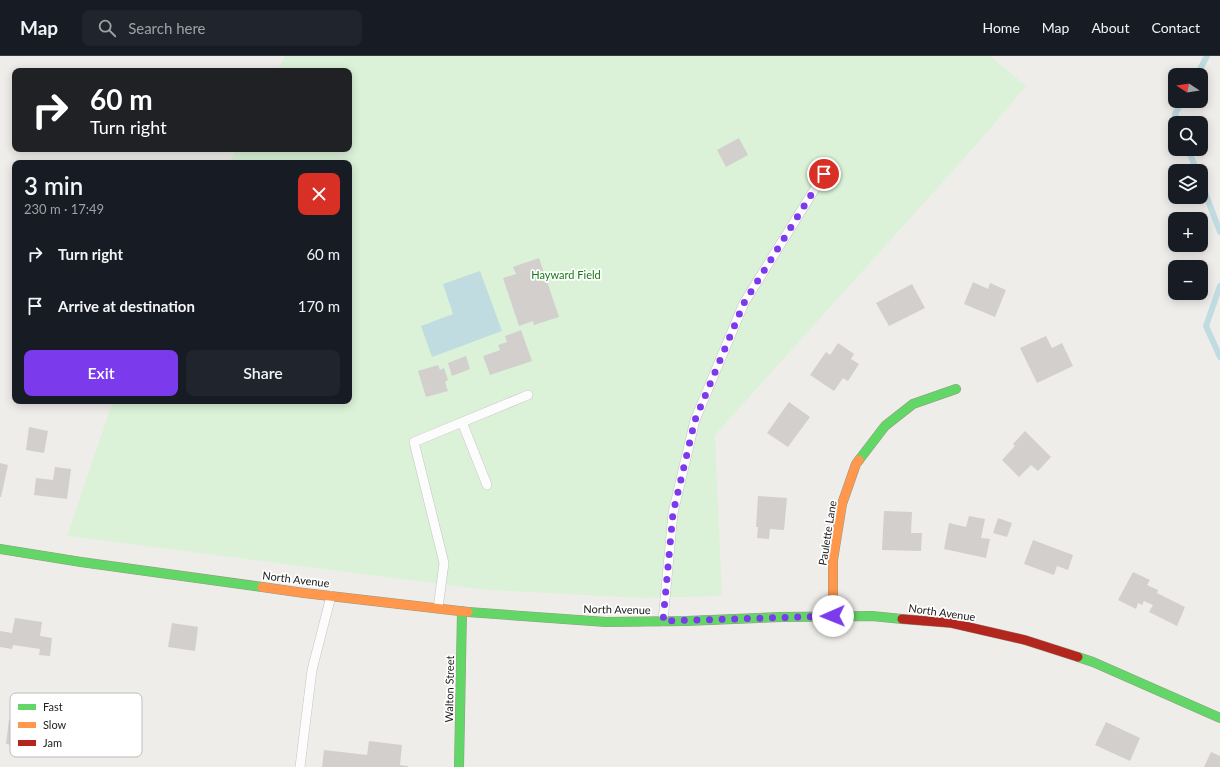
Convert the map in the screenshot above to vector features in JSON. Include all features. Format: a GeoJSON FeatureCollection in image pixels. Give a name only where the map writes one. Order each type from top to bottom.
{"type":"FeatureCollection","features":[{"type":"Feature","properties":{"kind":"main road","name":"Paulette Lane"},"geometry":{"type":"LineString","coordinates":[[833,616],[833,560],[842,504],[856,464],[885,426],[913,404],[956,389]]}},
{"type":"Feature","properties":{"kind":"main road","name":"North Avenue"},"geometry":{"type":"LineString","coordinates":[[0,549],[200,579],[462,611],[606,622],[872,616],[951,623],[1025,640],[1093,662],[1220,718]]}},
{"type":"Feature","properties":{"kind":"main road","name":"Walton Street"},"geometry":{"type":"LineString","coordinates":[[459,767],[462,611]]}},
{"type":"Feature","properties":{"kind":"lane"},"geometry":{"type":"LineString","coordinates":[[663,621],[673,513],[695,420],[744,303],[824,174]]}},
{"type":"Feature","properties":{"kind":"lane"},"geometry":{"type":"LineString","coordinates":[[438,608],[444,563],[414,442],[528,395]]}},
{"type":"Feature","properties":{"kind":"lane"},"geometry":{"type":"LineString","coordinates":[[462,422],[487,485]]}},
{"type":"Feature","properties":{"kind":"lane"},"geometry":{"type":"LineString","coordinates":[[300,767],[312,670],[331,596]]}},
{"type":"Feature","properties":{"kind":"green space","name":"Hayward Field"},"geometry":{"type":"Polygon","coordinates":[[[285,56],[990,56],[1026,86],[977,144],[715,435],[722,596],[642,598],[487,590],[67,536],[112,404],[352,404],[352,160],[230,160],[234,152],[352,152],[352,68],[279,68],[285,56]]]}},
{"type":"Feature","properties":{"kind":"water"},"geometry":{"type":"Polygon","coordinates":[[[480,271],[502,331],[432,357],[421,326],[453,314],[443,284],[480,271]]]}},
{"type":"Feature","properties":{"kind":"building"},"geometry":{"type":"Polygon","coordinates":[[[739,138],[748,155],[726,167],[717,150],[739,138]]]}},
{"type":"Feature","properties":{"kind":"building"},"geometry":{"type":"Polygon","coordinates":[[[539,258],[559,317],[534,325],[533,321],[519,326],[503,278],[516,274],[513,267],[539,258]]]}},
{"type":"Feature","properties":{"kind":"building"},"geometry":{"type":"Polygon","coordinates":[[[973,282],[988,289],[990,283],[1006,290],[995,317],[964,304],[973,282]]]}},
{"type":"Feature","properties":{"kind":"building"},"geometry":{"type":"Polygon","coordinates":[[[912,284],[925,308],[889,326],[876,303],[912,284]]]}},
{"type":"Feature","properties":{"kind":"building"},"geometry":{"type":"Polygon","coordinates":[[[521,330],[532,361],[490,375],[483,356],[500,350],[498,345],[507,342],[505,336],[521,330]]]}},
{"type":"Feature","properties":{"kind":"building"},"geometry":{"type":"Polygon","coordinates":[[[1046,336],[1052,348],[1062,343],[1073,366],[1037,383],[1020,348],[1046,336]]]}},
{"type":"Feature","properties":{"kind":"building"},"geometry":{"type":"Polygon","coordinates":[[[838,343],[854,354],[851,359],[859,364],[848,381],[843,378],[834,391],[810,375],[826,352],[830,355],[838,343]]]}},
{"type":"Feature","properties":{"kind":"building"},"geometry":{"type":"Polygon","coordinates":[[[466,356],[470,369],[452,376],[448,363],[466,356]]]}},
{"type":"Feature","properties":{"kind":"building"},"geometry":{"type":"Polygon","coordinates":[[[438,365],[440,370],[444,368],[448,380],[445,382],[448,391],[426,397],[418,371],[438,365]]]}},
{"type":"Feature","properties":{"kind":"building"},"geometry":{"type":"Polygon","coordinates":[[[789,402],[810,417],[788,447],[767,433],[789,402]]]}},
{"type":"Feature","properties":{"kind":"building"},"geometry":{"type":"Polygon","coordinates":[[[29,427],[48,431],[44,453],[26,450],[29,427]]]}},
{"type":"Feature","properties":{"kind":"building"},"geometry":{"type":"Polygon","coordinates":[[[1025,431],[1051,457],[1038,471],[1031,465],[1019,477],[1002,460],[1015,446],[1013,444],[1025,431]]]}},
{"type":"Feature","properties":{"kind":"building"},"geometry":{"type":"Polygon","coordinates":[[[0,463],[8,465],[1,497],[0,497],[0,463]]]}},
{"type":"Feature","properties":{"kind":"building"},"geometry":{"type":"Polygon","coordinates":[[[55,467],[71,469],[67,499],[34,495],[36,478],[53,480],[55,467]]]}},
{"type":"Feature","properties":{"kind":"building"},"geometry":{"type":"Polygon","coordinates":[[[758,496],[787,498],[784,530],[770,529],[769,539],[757,538],[758,527],[756,527],[758,496]]]}},
{"type":"Feature","properties":{"kind":"building"},"geometry":{"type":"Polygon","coordinates":[[[884,511],[912,512],[911,533],[922,533],[921,551],[882,550],[884,511]]]}},
{"type":"Feature","properties":{"kind":"building"},"geometry":{"type":"Polygon","coordinates":[[[969,516],[985,519],[981,538],[990,539],[986,558],[944,549],[949,523],[966,527],[969,516]]]}},
{"type":"Feature","properties":{"kind":"building"},"geometry":{"type":"Polygon","coordinates":[[[998,518],[1012,523],[1007,537],[993,533],[998,518]]]}},
{"type":"Feature","properties":{"kind":"building"},"geometry":{"type":"Polygon","coordinates":[[[1033,540],[1073,555],[1068,570],[1057,566],[1054,575],[1024,564],[1033,540]]]}},
{"type":"Feature","properties":{"kind":"building"},"geometry":{"type":"Polygon","coordinates":[[[1133,572],[1150,580],[1147,585],[1158,590],[1157,593],[1185,607],[1177,626],[1149,612],[1153,605],[1144,601],[1142,605],[1138,603],[1136,609],[1118,600],[1133,572]]]}},
{"type":"Feature","properties":{"kind":"building"},"geometry":{"type":"Polygon","coordinates":[[[15,618],[42,622],[40,636],[52,638],[50,656],[39,655],[40,649],[13,645],[12,649],[0,647],[0,631],[12,633],[15,618]]]}},
{"type":"Feature","properties":{"kind":"building"},"geometry":{"type":"Polygon","coordinates":[[[172,623],[198,627],[195,651],[168,647],[172,623]]]}},
{"type":"Feature","properties":{"kind":"building"},"geometry":{"type":"Polygon","coordinates":[[[9,720],[10,745],[6,744],[9,720]]]}},
{"type":"Feature","properties":{"kind":"building"},"geometry":{"type":"Polygon","coordinates":[[[1106,722],[1140,738],[1130,761],[1095,745],[1106,722]]]}},
{"type":"Feature","properties":{"kind":"building"},"geometry":{"type":"Polygon","coordinates":[[[369,741],[402,745],[400,765],[408,767],[322,767],[324,750],[367,755],[369,741]]]}},
{"type":"Feature","properties":{"kind":"building"},"geometry":{"type":"Polygon","coordinates":[[[1211,752],[1220,756],[1220,767],[1204,767],[1211,752]]]}},
{"type":"Feature","properties":{"kind":"waterway"},"geometry":{"type":"LineString","coordinates":[[1201,68],[1207,56]]}},
{"type":"Feature","properties":{"kind":"waterway"},"geometry":{"type":"LineString","coordinates":[[1176,116],[1175,114],[1178,108]]}},
{"type":"Feature","properties":{"kind":"waterway"},"geometry":{"type":"LineString","coordinates":[[1191,156],[1194,164]]}},
{"type":"Feature","properties":{"kind":"waterway"},"geometry":{"type":"LineString","coordinates":[[1208,200],[1220,232]]}},
{"type":"Feature","properties":{"kind":"waterway"},"geometry":{"type":"LineString","coordinates":[[1220,286],[1206,326],[1220,357]]}},
{"type":"Feature","properties":{"kind":"traffic: fast"},"geometry":{"type":"LineString","coordinates":[[859,460],[885,426],[913,404],[956,389]]}},
{"type":"Feature","properties":{"kind":"traffic: fast"},"geometry":{"type":"LineString","coordinates":[[0,549],[81,562],[262,587]]}},
{"type":"Feature","properties":{"kind":"traffic: fast"},"geometry":{"type":"LineString","coordinates":[[459,767],[462,611]]}},
{"type":"Feature","properties":{"kind":"traffic: fast"},"geometry":{"type":"LineString","coordinates":[[468,612],[606,622],[872,616],[902,619]]}},
{"type":"Feature","properties":{"kind":"traffic: fast"},"geometry":{"type":"LineString","coordinates":[[1078,657],[1093,662],[1220,718]]}},
{"type":"Feature","properties":{"kind":"traffic: slow"},"geometry":{"type":"LineString","coordinates":[[833,616],[833,560],[842,504],[856,464],[859,460]]}},
{"type":"Feature","properties":{"kind":"traffic: slow"},"geometry":{"type":"LineString","coordinates":[[262,587],[468,612]]}},
{"type":"Feature","properties":{"kind":"traffic: jam"},"geometry":{"type":"LineString","coordinates":[[902,619],[951,623],[1025,640],[1078,657]]}},
{"type":"Feature","properties":{"kind":"route"},"geometry":{"type":"LineString","coordinates":[[824,174],[744,303],[695,420],[673,513],[663,621],[833,616]]}}]}
